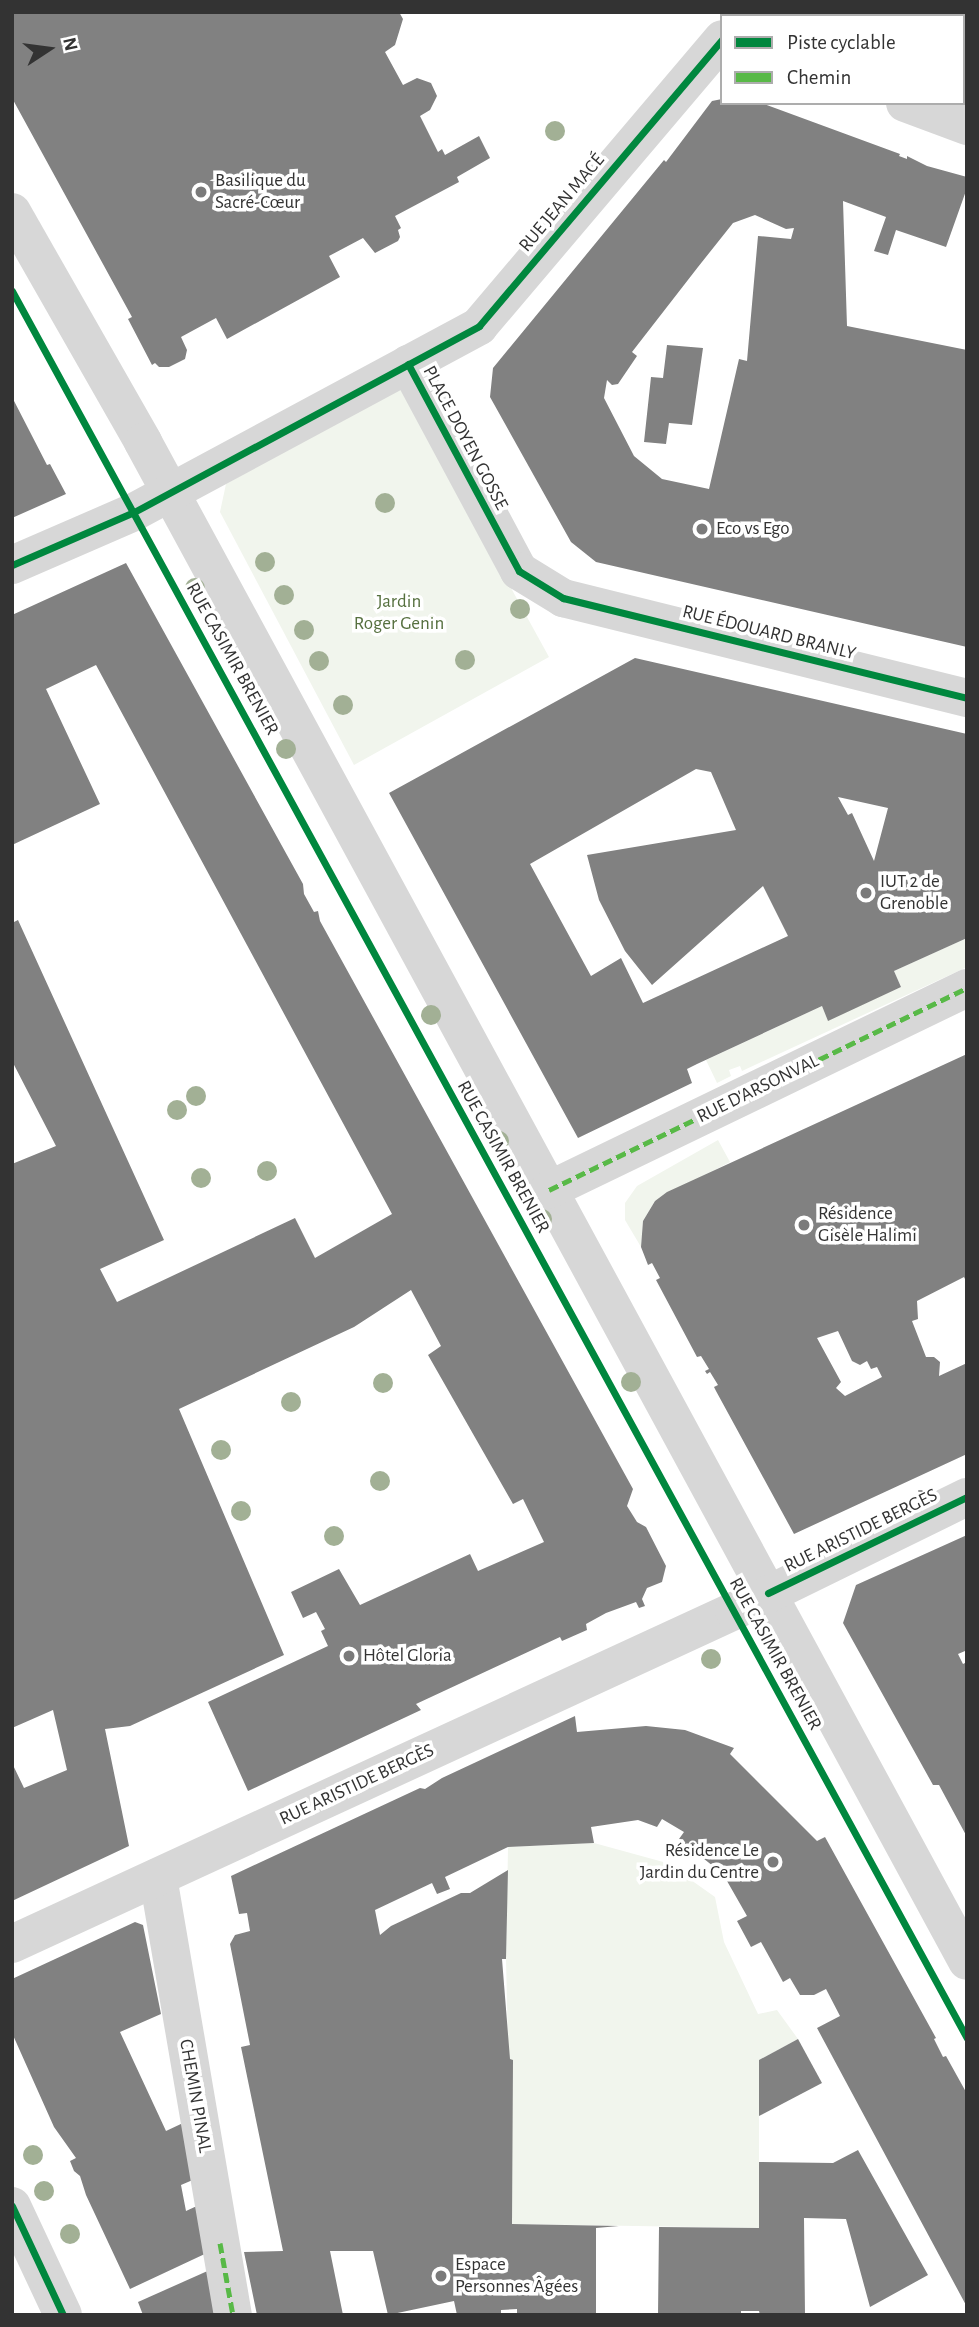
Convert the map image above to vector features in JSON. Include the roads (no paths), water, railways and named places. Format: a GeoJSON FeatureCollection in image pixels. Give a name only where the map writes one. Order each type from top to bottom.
{"type":"FeatureCollection","features":[{"type":"Feature","properties":{"kind":"street","name":"RUE JEAN MACÉ"},"geometry":{"type":"LineString","coordinates":[[408,364],[479,326],[720,41]]}},
{"type":"Feature","properties":{"kind":"street"},"geometry":{"type":"LineString","coordinates":[[910,105],[967,126]]}},
{"type":"Feature","properties":{"kind":"street","name":"RUE CASIMIR BRENIER"},"geometry":{"type":"LineString","coordinates":[[12,212],[170,492],[967,1961]]}},
{"type":"Feature","properties":{"kind":"street","name":"PLACE DOYEN GOSSE"},"geometry":{"type":"LineString","coordinates":[[12,565],[134,512],[408,364],[519,571],[563,598]]}},
{"type":"Feature","properties":{"kind":"street","name":"RUE ÉDOUARD BRANLY"},"geometry":{"type":"LineString","coordinates":[[563,598],[967,698]]}},
{"type":"Feature","properties":{"kind":"street","name":"RUE D'ARSONVAL"},"geometry":{"type":"LineString","coordinates":[[549,1190],[967,988]]}},
{"type":"Feature","properties":{"kind":"street","name":"RUE ARISTIDE BERGÈS"},"geometry":{"type":"LineString","coordinates":[[12,1944],[768,1593],[967,1497]]}},
{"type":"Feature","properties":{"kind":"street","name":"CHEMIN PINAL"},"geometry":{"type":"LineString","coordinates":[[158,1877],[233,2315]]}},
{"type":"Feature","properties":{"kind":"street"},"geometry":{"type":"LineString","coordinates":[[12,2206],[41,2294]]}},
{"type":"Feature","properties":{"kind":"place","name":"Basilique du Sacré-Cœur"},"geometry":{"type":"Point","coordinates":[201,192]}},
{"type":"Feature","properties":{"kind":"place","name":"Eco vs Ego"},"geometry":{"type":"Point","coordinates":[702,529]}},
{"type":"Feature","properties":{"kind":"place","name":"IUT 2 de Grenoble"},"geometry":{"type":"Point","coordinates":[866,893]}},
{"type":"Feature","properties":{"kind":"place","name":"Résidence Gisèle Halimi"},"geometry":{"type":"Point","coordinates":[804,1225]}},
{"type":"Feature","properties":{"kind":"place","name":"Hôtel Gloria"},"geometry":{"type":"Point","coordinates":[349,1656]}},
{"type":"Feature","properties":{"kind":"place","name":"Résidence Le Jardin du Centre"},"geometry":{"type":"Point","coordinates":[773,1862]}},
{"type":"Feature","properties":{"kind":"place","name":"Espace Personnes Âgées"},"geometry":{"type":"Point","coordinates":[441,2276]}},
{"type":"Feature","properties":{"kind":"park label","name":"Jardin Roger Genin"},"geometry":{"type":"Point","coordinates":[399,613]}}]}
